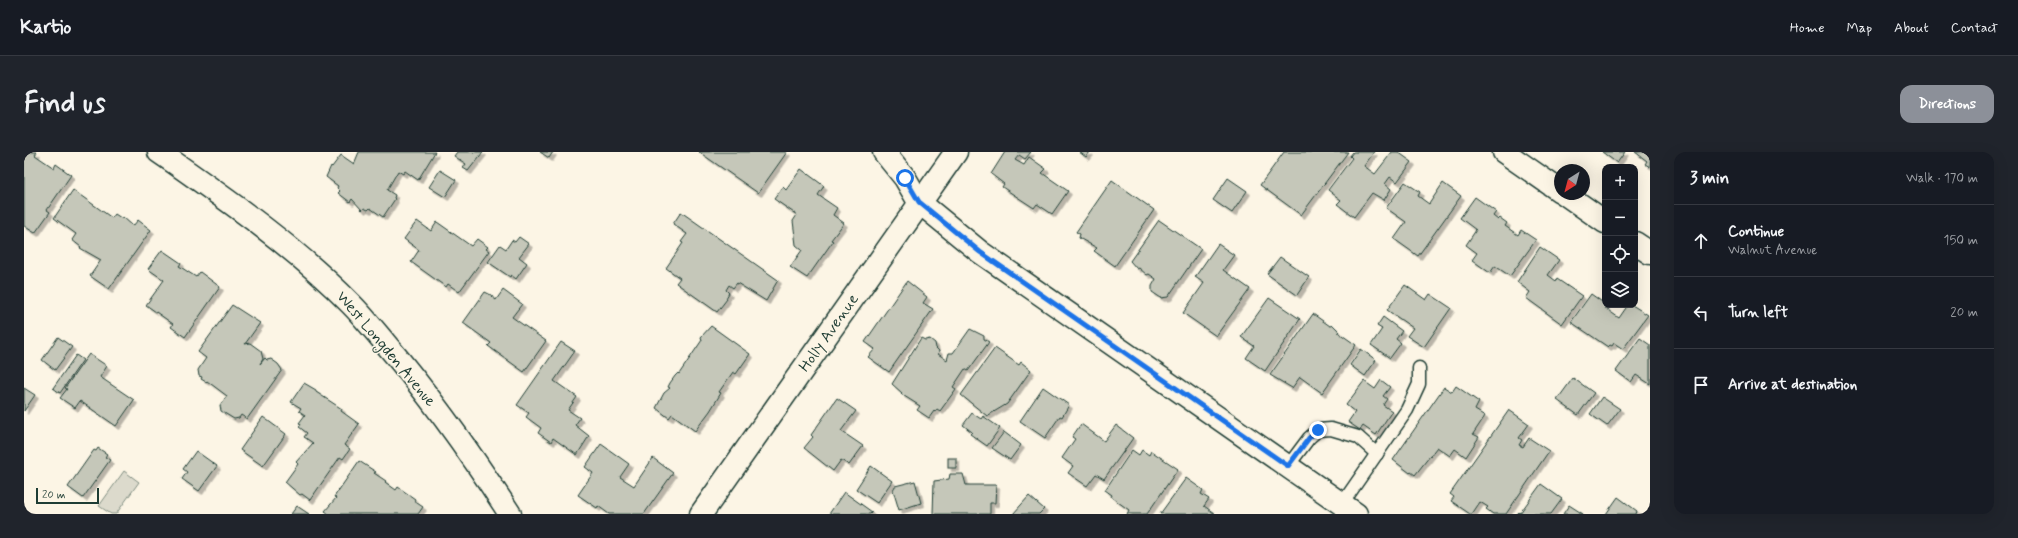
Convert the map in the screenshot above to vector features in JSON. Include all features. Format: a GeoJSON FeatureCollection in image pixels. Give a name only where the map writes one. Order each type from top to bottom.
{"type":"FeatureCollection","features":[{"type":"Feature","properties":{"kind":"street","name":"West Longden Avenue"},"geometry":{"type":"LineString","coordinates":[[159,152],[290,248],[352,304],[408,370],[474,458],[510,514]]}},
{"type":"Feature","properties":{"kind":"street"},"geometry":{"type":"LineString","coordinates":[[884,152],[905,178],[919,202],[980,252],[1349,509]]}},
{"type":"Feature","properties":{"kind":"street","name":"Holly Avenue"},"geometry":{"type":"LineString","coordinates":[[701,514],[919,202],[956,152]]}},
{"type":"Feature","properties":{"kind":"street"},"geometry":{"type":"LineString","coordinates":[[1504,152],[1554,187]]}},
{"type":"Feature","properties":{"kind":"street"},"geometry":{"type":"LineString","coordinates":[[1574,200],[1602,220]]}},
{"type":"Feature","properties":{"kind":"street"},"geometry":{"type":"LineString","coordinates":[[1638,245],[1650,253]]}},
{"type":"Feature","properties":{"kind":"lane"},"geometry":{"type":"LineString","coordinates":[[1349,509],[1377,454],[1407,410],[1419,384],[1420,368]]}},
{"type":"Feature","properties":{"kind":"lane"},"geometry":{"type":"LineString","coordinates":[[1288,466],[1309,438],[1318,430],[1331,428],[1358,437],[1377,454]]}},
{"type":"Feature","properties":{"kind":"shaded area"},"geometry":{"type":"Polygon","coordinates":[[[124,471],[139,482],[116,514],[111,514],[99,506],[124,471]]]}},
{"type":"Feature","properties":{"kind":"building"},"geometry":{"type":"Polygon","coordinates":[[[24,152],[37,152],[35,155],[54,168],[56,164],[71,175],[47,210],[50,212],[35,233],[24,226],[24,152]]]}},
{"type":"Feature","properties":{"kind":"building"},"geometry":{"type":"Polygon","coordinates":[[[359,152],[435,152],[418,180],[405,171],[403,174],[398,171],[387,190],[395,195],[395,199],[383,217],[370,208],[368,210],[364,208],[362,210],[352,199],[350,202],[338,193],[340,191],[337,188],[338,186],[326,177],[331,166],[332,167],[341,155],[354,164],[359,152]]]}},
{"type":"Feature","properties":{"kind":"building"},"geometry":{"type":"Polygon","coordinates":[[[457,152],[483,152],[468,171],[463,168],[466,164],[454,156],[457,152]]]}},
{"type":"Feature","properties":{"kind":"building"},"geometry":{"type":"Polygon","coordinates":[[[540,152],[553,152],[549,158],[540,152]]]}},
{"type":"Feature","properties":{"kind":"building"},"geometry":{"type":"Polygon","coordinates":[[[699,152],[787,152],[758,193],[699,152]]]}},
{"type":"Feature","properties":{"kind":"building"},"geometry":{"type":"Polygon","coordinates":[[[1005,152],[1031,152],[1025,159],[1019,155],[1015,160],[1024,165],[1029,157],[1046,169],[1042,173],[1068,191],[1052,214],[1037,204],[1034,208],[1002,187],[1004,184],[991,174],[1005,152]]]}},
{"type":"Feature","properties":{"kind":"building"},"geometry":{"type":"Polygon","coordinates":[[[1079,152],[1090,152],[1086,157],[1079,152]]]}},
{"type":"Feature","properties":{"kind":"building"},"geometry":{"type":"Polygon","coordinates":[[[1284,152],[1348,152],[1301,215],[1260,185],[1284,152]]]}},
{"type":"Feature","properties":{"kind":"building"},"geometry":{"type":"Polygon","coordinates":[[[1353,152],[1374,152],[1364,166],[1375,174],[1392,152],[1398,152],[1412,162],[1397,182],[1390,177],[1385,184],[1391,189],[1384,200],[1372,193],[1354,217],[1337,204],[1341,200],[1328,190],[1352,158],[1350,156],[1353,152]]]}},
{"type":"Feature","properties":{"kind":"building"},"geometry":{"type":"Polygon","coordinates":[[[1602,152],[1625,152],[1617,163],[1602,152]]]}},
{"type":"Feature","properties":{"kind":"building"},"geometry":{"type":"Polygon","coordinates":[[[1635,152],[1650,152],[1650,167],[1645,164],[1647,161],[1635,152]]]}},
{"type":"Feature","properties":{"kind":"building"},"geometry":{"type":"Polygon","coordinates":[[[801,169],[824,186],[818,195],[837,208],[833,215],[844,223],[831,240],[833,241],[807,278],[790,267],[802,250],[796,245],[793,221],[797,215],[774,199],[783,187],[786,190],[801,169]]]}},
{"type":"Feature","properties":{"kind":"building"},"geometry":{"type":"Polygon","coordinates":[[[440,170],[456,180],[445,197],[429,187],[440,170]]]}},
{"type":"Feature","properties":{"kind":"building"},"geometry":{"type":"Polygon","coordinates":[[[1228,178],[1247,191],[1232,213],[1213,200],[1228,178]]]}},
{"type":"Feature","properties":{"kind":"building"},"geometry":{"type":"Polygon","coordinates":[[[1112,180],[1154,210],[1115,266],[1094,251],[1097,248],[1079,238],[1080,234],[1076,232],[1112,180]]]}},
{"type":"Feature","properties":{"kind":"building"},"geometry":{"type":"Polygon","coordinates":[[[1405,182],[1420,192],[1418,196],[1429,204],[1443,183],[1461,196],[1418,256],[1394,239],[1406,222],[1386,208],[1405,182]]]}},
{"type":"Feature","properties":{"kind":"building"},"geometry":{"type":"Polygon","coordinates":[[[73,190],[112,218],[115,214],[121,218],[123,217],[133,226],[138,220],[151,230],[109,289],[90,276],[101,260],[80,248],[81,247],[72,240],[76,234],[54,218],[73,190]]]}},
{"type":"Feature","properties":{"kind":"building"},"geometry":{"type":"Polygon","coordinates":[[[1475,197],[1496,212],[1493,216],[1498,220],[1500,218],[1507,223],[1505,226],[1518,235],[1521,230],[1536,240],[1510,276],[1495,266],[1490,273],[1472,260],[1477,253],[1466,245],[1476,230],[1460,218],[1475,197]]]}},
{"type":"Feature","properties":{"kind":"building"},"geometry":{"type":"Polygon","coordinates":[[[681,212],[778,280],[766,301],[737,283],[733,288],[729,285],[726,290],[729,293],[726,298],[727,299],[717,312],[676,283],[680,278],[666,268],[683,243],[681,242],[687,234],[673,224],[681,212]]]}},
{"type":"Feature","properties":{"kind":"building"},"geometry":{"type":"Polygon","coordinates":[[[1159,220],[1201,249],[1168,297],[1161,298],[1152,292],[1152,286],[1156,279],[1149,274],[1147,275],[1139,268],[1137,269],[1130,261],[1159,220]]]}},
{"type":"Feature","properties":{"kind":"building"},"geometry":{"type":"Polygon","coordinates":[[[417,221],[431,231],[437,222],[471,246],[477,239],[488,247],[486,249],[489,251],[459,292],[448,284],[446,287],[411,262],[419,250],[404,239],[417,221]]]}},
{"type":"Feature","properties":{"kind":"building"},"geometry":{"type":"Polygon","coordinates":[[[519,237],[529,244],[519,257],[527,263],[516,279],[511,275],[510,277],[488,262],[500,245],[506,249],[512,240],[515,242],[519,237]]]}},
{"type":"Feature","properties":{"kind":"building"},"geometry":{"type":"Polygon","coordinates":[[[1218,244],[1234,255],[1223,270],[1250,289],[1216,336],[1183,313],[1204,283],[1195,277],[1218,244]]]}},
{"type":"Feature","properties":{"kind":"building"},"geometry":{"type":"Polygon","coordinates":[[[1540,247],[1559,260],[1548,275],[1556,281],[1557,279],[1582,296],[1562,324],[1526,298],[1530,292],[1517,282],[1540,247]]]}},
{"type":"Feature","properties":{"kind":"building"},"geometry":{"type":"Polygon","coordinates":[[[162,250],[181,263],[179,266],[196,277],[200,272],[220,287],[185,337],[171,327],[173,324],[146,305],[164,280],[148,269],[162,250]]]}},
{"type":"Feature","properties":{"kind":"building"},"geometry":{"type":"Polygon","coordinates":[[[1280,257],[1309,277],[1297,295],[1267,274],[1280,257]]]}},
{"type":"Feature","properties":{"kind":"building"},"geometry":{"type":"Polygon","coordinates":[[[907,281],[927,297],[923,303],[933,309],[889,372],[868,357],[875,349],[865,342],[907,281]]]}},
{"type":"Feature","properties":{"kind":"building"},"geometry":{"type":"Polygon","coordinates":[[[1405,285],[1426,300],[1430,294],[1451,308],[1424,347],[1407,336],[1413,328],[1387,310],[1405,285]]]}},
{"type":"Feature","properties":{"kind":"building"},"geometry":{"type":"Polygon","coordinates":[[[503,290],[522,304],[512,317],[546,341],[524,372],[488,346],[491,343],[463,323],[485,292],[493,296],[492,297],[496,300],[503,290]]]}},
{"type":"Feature","properties":{"kind":"building"},"geometry":{"type":"Polygon","coordinates":[[[1591,294],[1602,302],[1602,308],[1605,308],[1619,318],[1626,308],[1637,308],[1648,315],[1623,349],[1614,343],[1612,346],[1610,345],[1608,347],[1571,322],[1591,294]]]}},
{"type":"Feature","properties":{"kind":"building"},"geometry":{"type":"Polygon","coordinates":[[[1269,298],[1300,319],[1265,371],[1246,358],[1254,346],[1241,337],[1269,298]]]}},
{"type":"Feature","properties":{"kind":"building"},"geometry":{"type":"Polygon","coordinates":[[[232,305],[260,323],[245,344],[250,343],[261,351],[263,359],[260,364],[265,358],[267,360],[271,359],[278,364],[282,370],[247,419],[241,415],[239,418],[234,419],[221,411],[220,405],[227,396],[207,381],[206,382],[201,379],[202,377],[199,376],[198,370],[206,358],[198,352],[232,305]]]}},
{"type":"Feature","properties":{"kind":"building"},"geometry":{"type":"Polygon","coordinates":[[[1313,314],[1330,326],[1333,325],[1339,333],[1356,345],[1322,393],[1300,377],[1292,388],[1270,375],[1313,314]]]}},
{"type":"Feature","properties":{"kind":"building"},"geometry":{"type":"Polygon","coordinates":[[[1383,317],[1402,331],[1396,339],[1401,343],[1390,358],[1371,345],[1382,329],[1377,326],[1383,317]]]}},
{"type":"Feature","properties":{"kind":"building"},"geometry":{"type":"Polygon","coordinates":[[[711,326],[750,354],[736,374],[733,372],[719,392],[721,393],[710,411],[695,431],[672,414],[669,418],[656,408],[664,393],[670,388],[668,387],[670,383],[678,373],[679,374],[702,340],[701,337],[711,326]]]}},
{"type":"Feature","properties":{"kind":"building"},"geometry":{"type":"Polygon","coordinates":[[[970,329],[984,336],[984,339],[989,342],[968,371],[965,369],[953,387],[956,389],[940,411],[937,409],[929,418],[917,410],[920,406],[901,394],[902,393],[892,384],[921,338],[925,340],[930,339],[935,343],[936,348],[939,351],[938,354],[947,360],[949,353],[953,353],[970,329]]]}},
{"type":"Feature","properties":{"kind":"building"},"geometry":{"type":"Polygon","coordinates":[[[58,337],[72,347],[55,370],[42,360],[58,337]]]}},
{"type":"Feature","properties":{"kind":"building"},"geometry":{"type":"Polygon","coordinates":[[[1640,338],[1650,345],[1650,384],[1636,375],[1631,382],[1616,371],[1640,338]]]}},
{"type":"Feature","properties":{"kind":"building"},"geometry":{"type":"Polygon","coordinates":[[[561,342],[575,351],[554,381],[577,397],[568,410],[580,418],[575,425],[589,436],[577,455],[553,438],[551,442],[538,433],[541,428],[526,417],[529,413],[517,405],[561,342]]]}},
{"type":"Feature","properties":{"kind":"building"},"geometry":{"type":"Polygon","coordinates":[[[995,348],[1019,365],[1021,362],[1031,370],[1007,404],[987,416],[961,395],[995,348]]]}},
{"type":"Feature","properties":{"kind":"building"},"geometry":{"type":"Polygon","coordinates":[[[1361,349],[1376,360],[1365,376],[1350,365],[1361,349]]]}},
{"type":"Feature","properties":{"kind":"building"},"geometry":{"type":"Polygon","coordinates":[[[89,354],[107,366],[100,377],[134,400],[116,426],[80,401],[75,408],[60,398],[67,389],[65,388],[89,354]]]}},
{"type":"Feature","properties":{"kind":"building"},"geometry":{"type":"Polygon","coordinates":[[[76,355],[83,360],[60,393],[53,388],[76,355]]]}},
{"type":"Feature","properties":{"kind":"building"},"geometry":{"type":"Polygon","coordinates":[[[1573,378],[1594,393],[1578,415],[1557,400],[1573,378]]]}},
{"type":"Feature","properties":{"kind":"building"},"geometry":{"type":"Polygon","coordinates":[[[1381,380],[1390,387],[1383,396],[1387,399],[1383,405],[1392,411],[1376,435],[1363,426],[1360,430],[1348,422],[1355,412],[1346,405],[1364,381],[1375,389],[1381,380]]]}},
{"type":"Feature","properties":{"kind":"building"},"geometry":{"type":"Polygon","coordinates":[[[304,383],[342,409],[341,411],[359,424],[344,445],[350,449],[343,459],[340,457],[310,500],[302,494],[300,495],[285,482],[298,464],[296,462],[313,443],[304,437],[307,433],[299,427],[301,424],[299,423],[305,415],[299,411],[301,408],[291,402],[304,383]]]}},
{"type":"Feature","properties":{"kind":"building"},"geometry":{"type":"Polygon","coordinates":[[[1456,386],[1479,402],[1475,410],[1485,416],[1473,434],[1479,437],[1466,457],[1455,449],[1450,456],[1437,447],[1415,475],[1411,472],[1410,473],[1393,460],[1444,387],[1452,392],[1456,386]]]}},
{"type":"Feature","properties":{"kind":"building"},"geometry":{"type":"Polygon","coordinates":[[[1043,387],[1069,405],[1062,417],[1060,416],[1045,438],[1020,421],[1043,387]]]}},
{"type":"Feature","properties":{"kind":"building"},"geometry":{"type":"Polygon","coordinates":[[[24,388],[35,395],[24,411],[24,388]]]}},
{"type":"Feature","properties":{"kind":"building"},"geometry":{"type":"Polygon","coordinates":[[[1602,397],[1620,409],[1607,426],[1590,414],[1602,397]]]}},
{"type":"Feature","properties":{"kind":"building"},"geometry":{"type":"Polygon","coordinates":[[[837,398],[856,411],[841,431],[863,446],[849,465],[841,460],[833,471],[804,448],[813,437],[811,435],[837,398]]]}},
{"type":"Feature","properties":{"kind":"building"},"geometry":{"type":"Polygon","coordinates":[[[1509,410],[1529,424],[1519,438],[1522,440],[1519,445],[1523,447],[1529,438],[1549,451],[1506,514],[1493,514],[1486,509],[1488,507],[1480,502],[1472,514],[1470,514],[1451,501],[1454,497],[1450,494],[1509,410]]]}},
{"type":"Feature","properties":{"kind":"building"},"geometry":{"type":"Polygon","coordinates":[[[972,413],[981,419],[983,416],[1000,428],[987,446],[970,434],[972,432],[963,425],[972,413]]]}},
{"type":"Feature","properties":{"kind":"building"},"geometry":{"type":"Polygon","coordinates":[[[263,417],[286,434],[263,466],[240,450],[263,417]]]}},
{"type":"Feature","properties":{"kind":"building"},"geometry":{"type":"Polygon","coordinates":[[[1081,424],[1104,441],[1116,425],[1133,438],[1104,479],[1096,474],[1087,486],[1068,473],[1073,466],[1062,458],[1075,439],[1072,437],[1081,424]]]}},
{"type":"Feature","properties":{"kind":"building"},"geometry":{"type":"Polygon","coordinates":[[[1004,432],[1021,445],[1010,460],[992,448],[1004,432]]]}},
{"type":"Feature","properties":{"kind":"building"},"geometry":{"type":"Polygon","coordinates":[[[601,444],[629,464],[620,477],[634,486],[653,458],[673,473],[644,514],[609,514],[578,495],[593,473],[585,467],[601,444]]]}},
{"type":"Feature","properties":{"kind":"building"},"geometry":{"type":"Polygon","coordinates":[[[98,448],[107,454],[105,457],[110,460],[83,498],[68,487],[94,450],[96,451],[98,448]]]}},
{"type":"Feature","properties":{"kind":"building"},"geometry":{"type":"Polygon","coordinates":[[[1132,450],[1139,455],[1142,450],[1149,455],[1151,451],[1178,469],[1147,514],[1127,514],[1129,510],[1111,497],[1112,495],[1105,490],[1132,450]]]}},
{"type":"Feature","properties":{"kind":"building"},"geometry":{"type":"Polygon","coordinates":[[[196,451],[217,466],[199,491],[182,479],[187,472],[183,469],[196,451]]]}},
{"type":"Feature","properties":{"kind":"building"},"geometry":{"type":"Polygon","coordinates":[[[948,458],[956,458],[956,468],[948,468],[948,458]]]}},
{"type":"Feature","properties":{"kind":"building"},"geometry":{"type":"Polygon","coordinates":[[[359,461],[376,472],[374,473],[396,490],[398,487],[415,499],[414,501],[423,507],[418,514],[329,514],[325,511],[336,498],[334,497],[359,461]]]}},
{"type":"Feature","properties":{"kind":"building"},"geometry":{"type":"Polygon","coordinates":[[[871,466],[892,481],[877,503],[856,489],[871,466]]]}},
{"type":"Feature","properties":{"kind":"building"},"geometry":{"type":"Polygon","coordinates":[[[950,474],[963,474],[966,485],[996,485],[995,503],[990,503],[990,514],[933,514],[934,481],[949,479],[950,474]]]}},
{"type":"Feature","properties":{"kind":"building"},"geometry":{"type":"Polygon","coordinates":[[[1186,478],[1203,490],[1201,494],[1209,499],[1204,506],[1214,513],[1213,514],[1160,514],[1186,478]]]}},
{"type":"Feature","properties":{"kind":"building"},"geometry":{"type":"Polygon","coordinates":[[[915,481],[921,503],[899,510],[893,490],[895,486],[915,481]]]}},
{"type":"Feature","properties":{"kind":"building"},"geometry":{"type":"Polygon","coordinates":[[[1541,484],[1562,499],[1551,514],[1517,514],[1519,512],[1520,513],[1541,484]]]}},
{"type":"Feature","properties":{"kind":"building"},"geometry":{"type":"Polygon","coordinates":[[[844,492],[872,512],[870,514],[829,514],[844,492]]]}},
{"type":"Feature","properties":{"kind":"building"},"geometry":{"type":"Polygon","coordinates":[[[1029,496],[1044,509],[1039,514],[1013,514],[1029,496]]]}},
{"type":"Feature","properties":{"kind":"building"},"geometry":{"type":"Polygon","coordinates":[[[1618,497],[1637,511],[1636,514],[1606,514],[1618,497]]]}},
{"type":"Feature","properties":{"kind":"building"},"geometry":{"type":"Polygon","coordinates":[[[1569,505],[1583,514],[1563,514],[1569,505]]]}},
{"type":"Feature","properties":{"kind":"building"},"geometry":{"type":"Polygon","coordinates":[[[297,506],[309,514],[291,514],[297,506]]]}},
{"type":"Feature","properties":{"kind":"route"},"geometry":{"type":"LineString","coordinates":[[905,178],[919,202],[980,252],[1288,466],[1309,438],[1318,430]]}}]}
